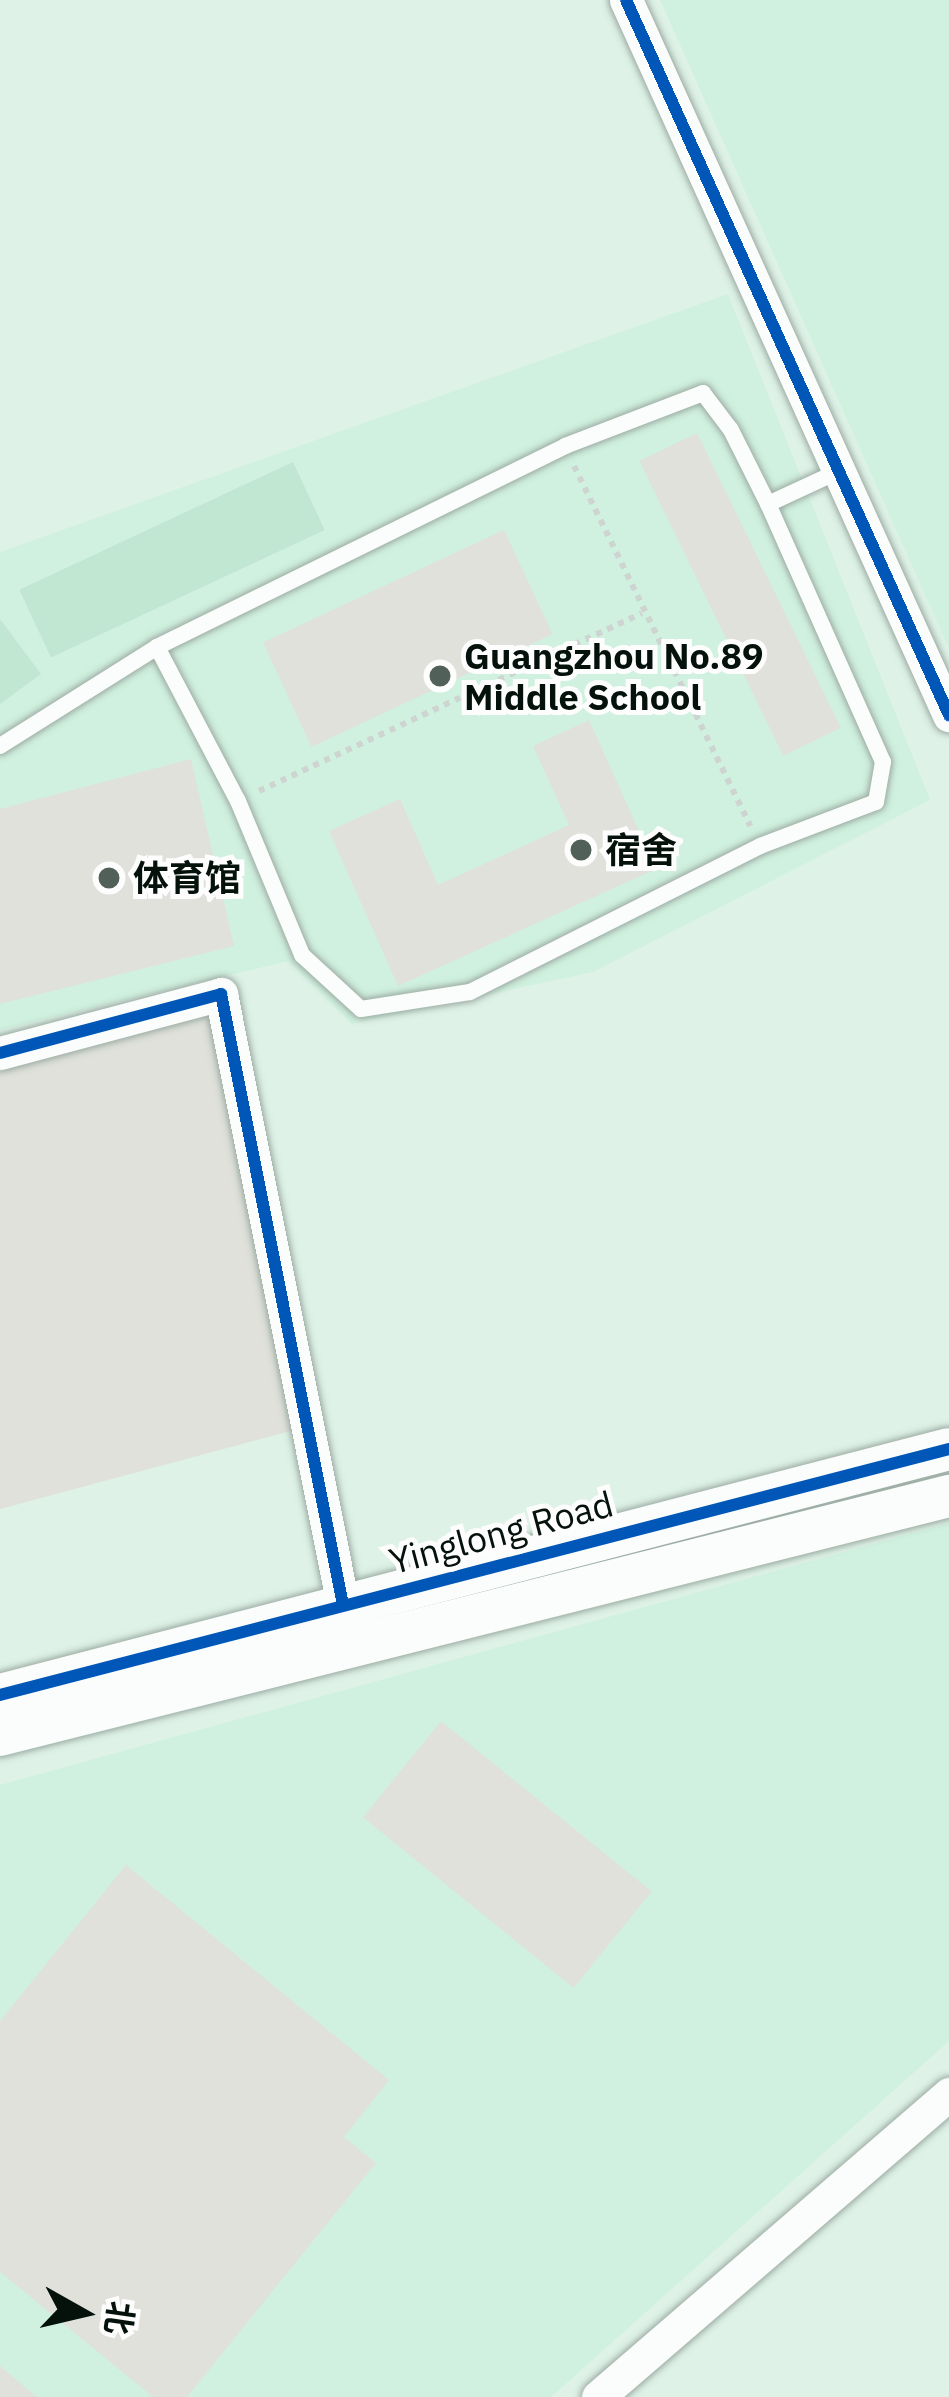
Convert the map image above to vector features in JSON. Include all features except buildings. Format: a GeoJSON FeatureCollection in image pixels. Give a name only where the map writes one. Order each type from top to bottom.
{"type":"FeatureCollection","features":[{"type":"Feature","properties":{"kind":"street"},"geometry":{"type":"LineString","coordinates":[[626,0],[949,715]]}},
{"type":"Feature","properties":{"kind":"street"},"geometry":{"type":"LineString","coordinates":[[0,1053],[221,994],[343,1606]]}},
{"type":"Feature","properties":{"kind":"street","name":"Yinglong Road"},"geometry":{"type":"LineString","coordinates":[[0,1695],[949,1450]]}},
{"type":"Feature","properties":{"kind":"street","name":"Yinglong Road"},"geometry":{"type":"LineString","coordinates":[[0,1735],[949,1496]]}},
{"type":"Feature","properties":{"kind":"street"},"geometry":{"type":"LineString","coordinates":[[598,2397],[949,2094]]}},
{"type":"Feature","properties":{"kind":"lane"},"geometry":{"type":"LineString","coordinates":[[0,746],[157,647],[565,446],[703,393],[731,430],[768,505],[884,762],[876,802],[760,846],[470,992],[361,1009],[302,955],[238,801],[157,647]]}},
{"type":"Feature","properties":{"kind":"lane"},"geometry":{"type":"LineString","coordinates":[[768,505],[839,471]]}},
{"type":"Feature","properties":{"kind":"path"},"geometry":{"type":"LineString","coordinates":[[565,446],[760,846]]}},
{"type":"Feature","properties":{"kind":"path"},"geometry":{"type":"LineString","coordinates":[[238,801],[643,613]]}},
{"type":"Feature","properties":{"kind":"shaded area"},"geometry":{"type":"Polygon","coordinates":[[[660,0],[949,0],[949,649],[660,0]]]}},
{"type":"Feature","properties":{"kind":"shaded area","name":"Guangzhou No.89 Middle School"},"geometry":{"type":"Polygon","coordinates":[[[728,294],[930,800],[593,972],[352,1024],[288,961],[0,1030],[0,552],[728,294]]]}},
{"type":"Feature","properties":{"kind":"shaded area"},"geometry":{"type":"Polygon","coordinates":[[[293,462],[325,530],[51,658],[19,590],[293,462]]]}},
{"type":"Feature","properties":{"kind":"shaded area"},"geometry":{"type":"Polygon","coordinates":[[[0,619],[41,674],[0,704],[0,619]]]}},
{"type":"Feature","properties":{"kind":"shaded area"},"geometry":{"type":"Polygon","coordinates":[[[949,1523],[949,2041],[551,2397],[0,2397],[0,1785],[949,1523]]]}},
{"type":"Feature","properties":{"kind":"cycle path"},"geometry":{"type":"LineString","coordinates":[[626,0],[949,715]]}},
{"type":"Feature","properties":{"kind":"cycle path"},"geometry":{"type":"LineString","coordinates":[[0,1053],[221,994],[343,1605]]}},
{"type":"Feature","properties":{"kind":"cycle path"},"geometry":{"type":"LineString","coordinates":[[0,1695],[949,1449]]}},
{"type":"Feature","properties":{"kind":"place","name":"Guangzhou No.89 Middle School"},"geometry":{"type":"Point","coordinates":[440,676]}},
{"type":"Feature","properties":{"kind":"place","name":"宿舍"},"geometry":{"type":"Point","coordinates":[581,850]}},
{"type":"Feature","properties":{"kind":"place","name":"体育馆"},"geometry":{"type":"Point","coordinates":[109,878]}}]}
